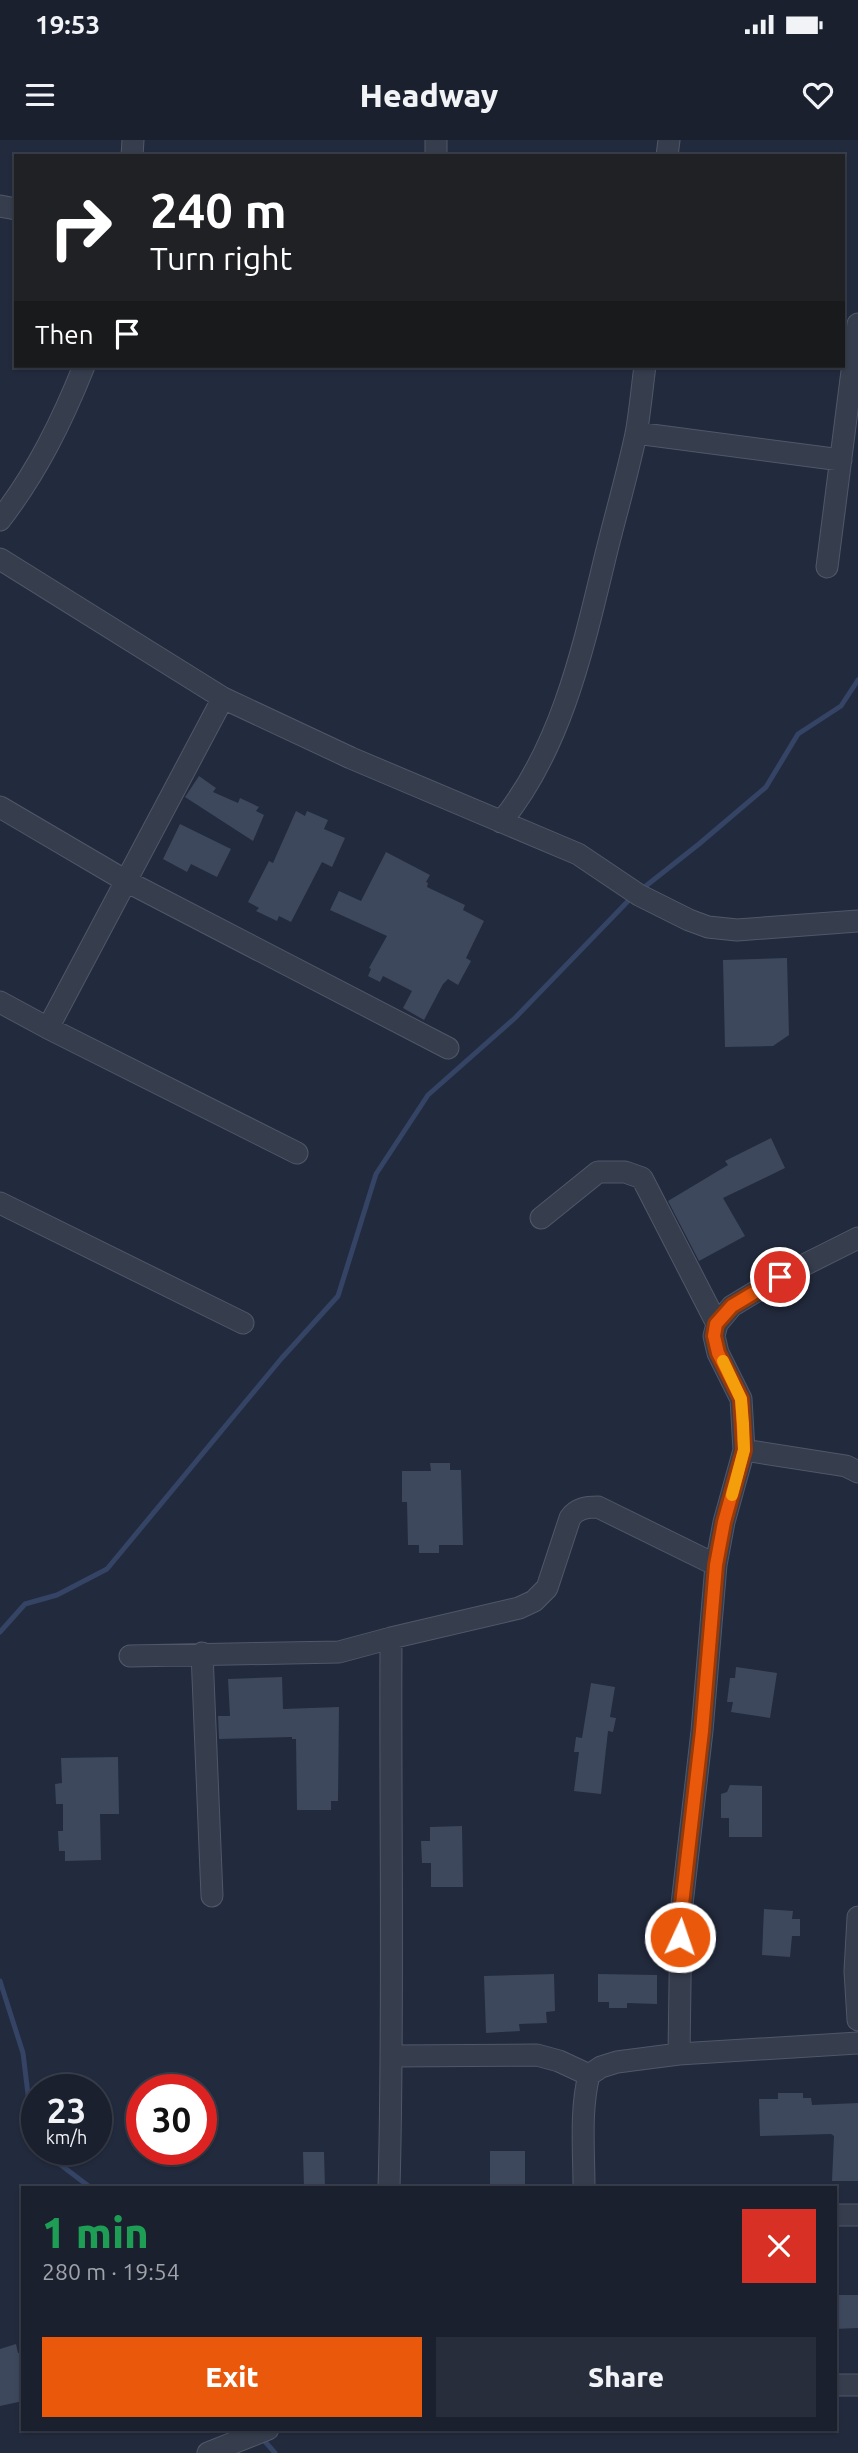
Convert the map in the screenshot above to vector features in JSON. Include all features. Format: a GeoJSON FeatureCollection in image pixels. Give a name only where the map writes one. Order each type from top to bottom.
{"type":"FeatureCollection","features":[{"type":"Feature","properties":{"kind":"street"},"geometry":{"type":"LineString","coordinates":[[827,567],[858,324]]}},
{"type":"Feature","properties":{"kind":"street"},"geometry":{"type":"LineString","coordinates":[[0,520],[30,480],[61,422],[83,368]]}},
{"type":"Feature","properties":{"kind":"street"},"geometry":{"type":"LineString","coordinates":[[501,822],[520,799],[536,772],[565,702],[593,607],[636,433],[645,368]]}},
{"type":"Feature","properties":{"kind":"street"},"geometry":{"type":"LineString","coordinates":[[636,433],[841,460]]}},
{"type":"Feature","properties":{"kind":"street"},"geometry":{"type":"LineString","coordinates":[[0,559],[223,698],[351,758],[578,854],[635,892],[708,927],[737,930],[858,921]]}},
{"type":"Feature","properties":{"kind":"street"},"geometry":{"type":"LineString","coordinates":[[48,1028],[223,698]]}},
{"type":"Feature","properties":{"kind":"street"},"geometry":{"type":"LineString","coordinates":[[0,807],[126,881],[448,1048]]}},
{"type":"Feature","properties":{"kind":"street"},"geometry":{"type":"LineString","coordinates":[[0,1002],[297,1153]]}},
{"type":"Feature","properties":{"kind":"street"},"geometry":{"type":"LineString","coordinates":[[541,1218],[598,1172],[625,1172],[642,1178],[716,1324]]}},
{"type":"Feature","properties":{"kind":"street"},"geometry":{"type":"LineString","coordinates":[[0,1203],[243,1323]]}},
{"type":"Feature","properties":{"kind":"street"},"geometry":{"type":"LineString","coordinates":[[679,2054],[681,1913],[702,1731],[716,1565],[724,1522],[744,1450],[741,1399],[718,1353],[714,1336],[716,1324],[732,1306],[858,1238]]}},
{"type":"Feature","properties":{"kind":"street"},"geometry":{"type":"LineString","coordinates":[[744,1450],[854,1466]]}},
{"type":"Feature","properties":{"kind":"street"},"geometry":{"type":"LineString","coordinates":[[130,1656],[339,1653],[519,1608],[534,1601],[547,1588],[570,1518],[578,1510],[588,1507],[598,1507],[716,1565]]}},
{"type":"Feature","properties":{"kind":"street"},"geometry":{"type":"LineString","coordinates":[[389,2186],[393,2056],[390,1892],[391,1638]]}},
{"type":"Feature","properties":{"kind":"street"},"geometry":{"type":"LineString","coordinates":[[202,1653],[212,1896]]}},
{"type":"Feature","properties":{"kind":"street"},"geometry":{"type":"LineString","coordinates":[[858,1917],[855,1971],[858,2020]]}},
{"type":"Feature","properties":{"kind":"street"},"geometry":{"type":"LineString","coordinates":[[584,2186],[584,2108],[589,2075],[601,2067],[617,2062],[679,2054],[858,2043]]}},
{"type":"Feature","properties":{"kind":"street"},"geometry":{"type":"LineString","coordinates":[[393,2056],[537,2055],[559,2061],[589,2075]]}},
{"type":"Feature","properties":{"kind":"street"},"geometry":{"type":"LineString","coordinates":[[837,2215],[858,2215]]}},
{"type":"Feature","properties":{"kind":"street"},"geometry":{"type":"LineString","coordinates":[[837,2385],[858,2385]]}},
{"type":"Feature","properties":{"kind":"street"},"geometry":{"type":"LineString","coordinates":[[208,2453],[263,2431]]}},
{"type":"Feature","properties":{"kind":"building"},"geometry":{"type":"Polygon","coordinates":[[[199,776],[216,788],[213,792],[238,803],[240,798],[259,807],[256,811],[264,815],[253,841],[185,797],[199,776]]]}},
{"type":"Feature","properties":{"kind":"building"},"geometry":{"type":"Polygon","coordinates":[[[296,811],[305,816],[307,811],[328,820],[324,829],[345,838],[332,867],[322,862],[291,922],[279,916],[277,921],[256,911],[259,908],[248,902],[269,861],[273,863],[296,811]]]}},
{"type":"Feature","properties":{"kind":"building"},"geometry":{"type":"Polygon","coordinates":[[[180,824],[231,849],[217,877],[191,864],[187,872],[163,859],[180,824]]]}},
{"type":"Feature","properties":{"kind":"building"},"geometry":{"type":"Polygon","coordinates":[[[386,852],[430,875],[426,882],[427,887],[465,905],[463,910],[484,921],[466,958],[471,961],[458,985],[448,979],[443,984],[424,1020],[403,1008],[412,991],[383,976],[380,982],[368,976],[371,969],[369,968],[387,936],[330,910],[339,891],[361,901],[386,852]]]}},
{"type":"Feature","properties":{"kind":"building"},"geometry":{"type":"Polygon","coordinates":[[[787,958],[789,1035],[773,1046],[725,1047],[723,960],[787,958]]]}},
{"type":"Feature","properties":{"kind":"building"},"geometry":{"type":"Polygon","coordinates":[[[771,1138],[785,1168],[723,1198],[745,1236],[699,1261],[668,1201],[728,1165],[725,1161],[771,1138]]]}},
{"type":"Feature","properties":{"kind":"building"},"geometry":{"type":"Polygon","coordinates":[[[430,1463],[450,1463],[450,1470],[461,1470],[463,1545],[439,1545],[439,1553],[419,1553],[419,1545],[408,1545],[407,1502],[402,1502],[402,1471],[431,1471],[430,1463]]]}},
{"type":"Feature","properties":{"kind":"building"},"geometry":{"type":"Polygon","coordinates":[[[736,1667],[777,1673],[770,1718],[731,1712],[733,1702],[727,1702],[730,1678],[735,1678],[736,1667]]]}},
{"type":"Feature","properties":{"kind":"building"},"geometry":{"type":"Polygon","coordinates":[[[282,1677],[283,1709],[339,1707],[338,1801],[331,1801],[331,1810],[297,1810],[296,1739],[219,1739],[218,1716],[230,1716],[228,1679],[282,1677]]]}},
{"type":"Feature","properties":{"kind":"building"},"geometry":{"type":"Polygon","coordinates":[[[591,1683],[615,1687],[610,1717],[616,1718],[613,1732],[608,1731],[601,1794],[574,1791],[579,1752],[574,1752],[576,1737],[582,1738],[591,1683]]]}},
{"type":"Feature","properties":{"kind":"building"},"geometry":{"type":"Polygon","coordinates":[[[118,1757],[119,1814],[100,1814],[101,1860],[65,1861],[65,1851],[59,1851],[58,1831],[63,1831],[63,1804],[56,1804],[55,1784],[62,1783],[61,1758],[118,1757]]]}},
{"type":"Feature","properties":{"kind":"building"},"geometry":{"type":"Polygon","coordinates":[[[730,1785],[762,1786],[762,1837],[729,1837],[729,1818],[721,1818],[721,1794],[727,1792],[730,1785]]]}},
{"type":"Feature","properties":{"kind":"building"},"geometry":{"type":"Polygon","coordinates":[[[462,1826],[463,1887],[431,1887],[431,1863],[422,1863],[421,1841],[430,1841],[430,1827],[462,1826]]]}},
{"type":"Feature","properties":{"kind":"building"},"geometry":{"type":"Polygon","coordinates":[[[764,1909],[793,1911],[792,1919],[800,1919],[800,1936],[792,1936],[790,1957],[762,1955],[764,1909]]]}},
{"type":"Feature","properties":{"kind":"building"},"geometry":{"type":"Polygon","coordinates":[[[554,1974],[555,2011],[546,2012],[547,2023],[519,2024],[520,2031],[486,2033],[484,1976],[554,1974]]]}},
{"type":"Feature","properties":{"kind":"building"},"geometry":{"type":"Polygon","coordinates":[[[598,1974],[657,1975],[657,2004],[627,2003],[627,2008],[609,2008],[609,2002],[598,2002],[598,1974]]]}},
{"type":"Feature","properties":{"kind":"building"},"geometry":{"type":"Polygon","coordinates":[[[778,2093],[803,2093],[803,2098],[811,2098],[812,2105],[858,2103],[858,2181],[832,2181],[834,2136],[831,2134],[760,2136],[759,2099],[778,2099],[778,2093]]]}},
{"type":"Feature","properties":{"kind":"building"},"geometry":{"type":"Polygon","coordinates":[[[490,2151],[525,2151],[525,2186],[490,2186],[490,2151]]]}},
{"type":"Feature","properties":{"kind":"building"},"geometry":{"type":"Polygon","coordinates":[[[303,2152],[324,2152],[325,2186],[304,2186],[303,2152]]]}},
{"type":"Feature","properties":{"kind":"building"},"geometry":{"type":"Polygon","coordinates":[[[837,2295],[858,2295],[858,2328],[837,2329],[837,2295]]]}},
{"type":"Feature","properties":{"kind":"building"},"geometry":{"type":"Polygon","coordinates":[[[16,2344],[18,2353],[21,2352],[21,2401],[0,2406],[0,2349],[16,2344]]]}},
{"type":"Feature","properties":{"kind":"waterway"},"geometry":{"type":"LineString","coordinates":[[642,889],[766,787],[798,734],[841,706],[858,680]]}},
{"type":"Feature","properties":{"kind":"waterway"},"geometry":{"type":"LineString","coordinates":[[0,1632],[25,1604],[57,1595],[107,1569],[281,1359],[338,1296],[376,1174],[428,1095],[515,1018],[632,897]]}},
{"type":"Feature","properties":{"kind":"waterway"},"geometry":{"type":"LineString","coordinates":[[0,1981],[23,2053],[26,2074]]}},
{"type":"Feature","properties":{"kind":"waterway"},"geometry":{"type":"LineString","coordinates":[[61,2165],[88,2186]]}},
{"type":"Feature","properties":{"kind":"waterway"},"geometry":{"type":"LineString","coordinates":[[261,2437],[275,2453]]}},
{"type":"Feature","properties":{"kind":"slow traffic"},"geometry":{"type":"LineString","coordinates":[[723,1361],[741,1399],[743,1424],[744,1450],[732,1495]]}},
{"type":"Feature","properties":{"kind":"route"},"geometry":{"type":"LineString","coordinates":[[680,1937],[716,1565],[724,1522],[744,1450],[741,1399],[718,1353],[714,1336],[716,1324],[732,1306],[780,1277]]}}]}
